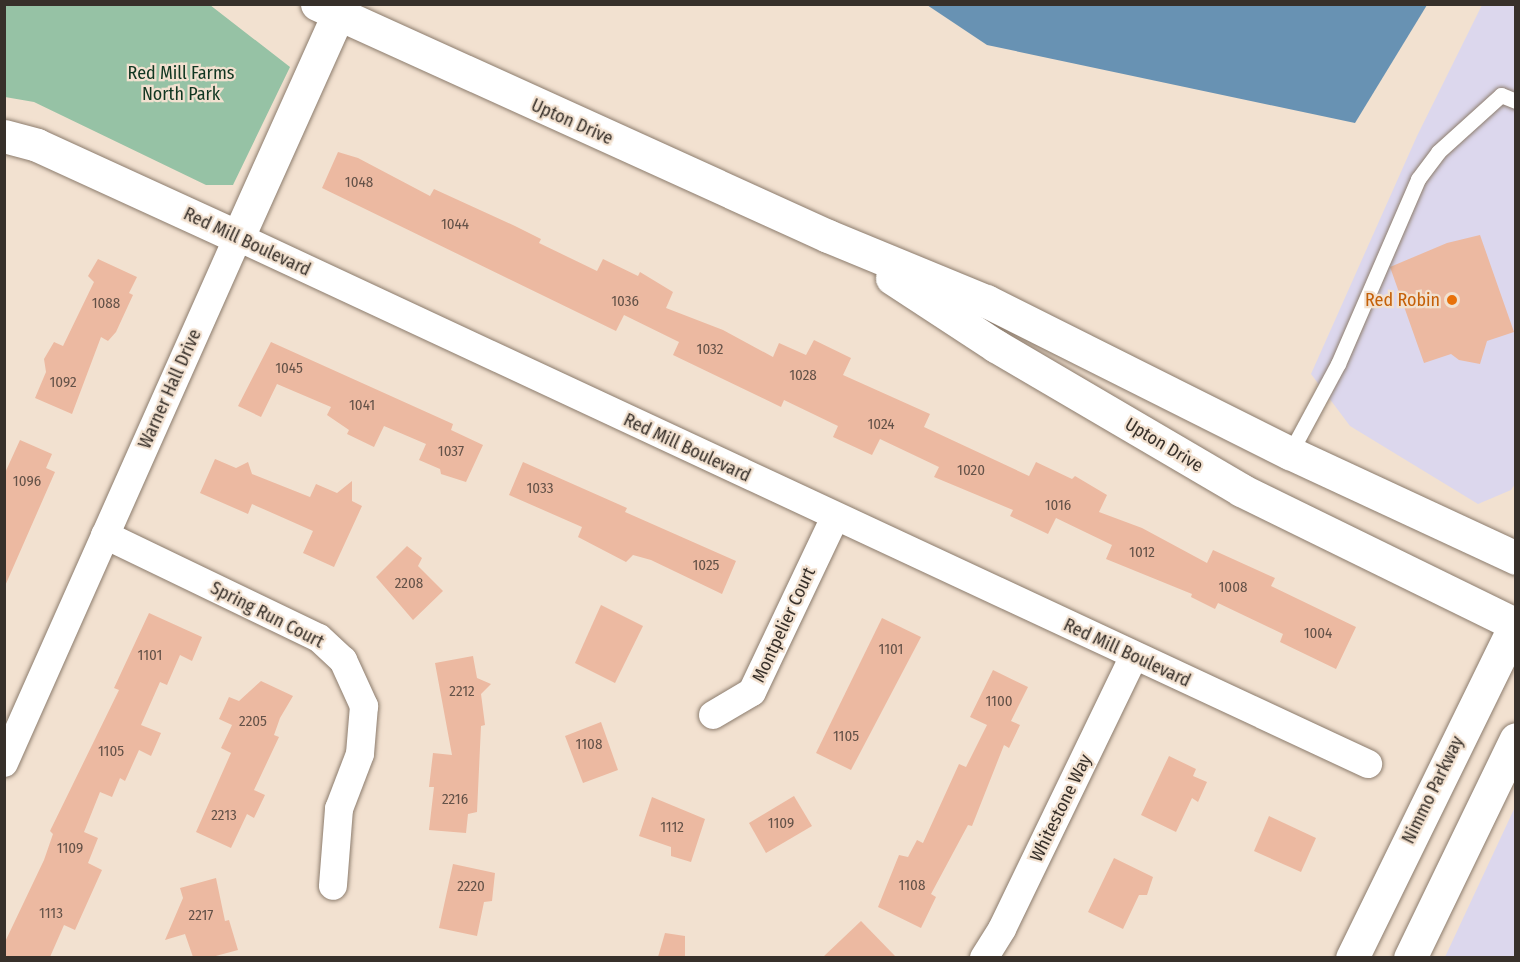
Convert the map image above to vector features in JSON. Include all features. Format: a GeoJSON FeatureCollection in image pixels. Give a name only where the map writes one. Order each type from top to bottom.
{"type":"FeatureCollection","features":[{"type":"Feature","properties":{"kind":"main road","name":"Upton Drive"},"geometry":{"type":"LineString","coordinates":[[327,10],[828,236],[986,301],[1290,453],[1515,558]]}},
{"type":"Feature","properties":{"kind":"main road","name":"Warner Hall Drive"},"geometry":{"type":"LineString","coordinates":[[237,237],[327,10]]}},
{"type":"Feature","properties":{"kind":"main road","name":"Red Mill Boulevard"},"geometry":{"type":"LineString","coordinates":[[4,136],[37,146],[237,237]]}},
{"type":"Feature","properties":{"kind":"main road","name":"Upton Drive"},"geometry":{"type":"LineString","coordinates":[[828,236],[996,346],[1241,490],[1515,624]]}},
{"type":"Feature","properties":{"kind":"main road","name":"Nimmo Parkway"},"geometry":{"type":"LineString","coordinates":[[1352,957],[1515,624]]}},
{"type":"Feature","properties":{"kind":"main road"},"geometry":{"type":"LineString","coordinates":[[1410,957],[1515,739]]}},
{"type":"Feature","properties":{"kind":"street","name":"Red Mill Boulevard"},"geometry":{"type":"LineString","coordinates":[[237,237],[1368,764]]}},
{"type":"Feature","properties":{"kind":"street","name":"Warner Hall Drive"},"geometry":{"type":"LineString","coordinates":[[4,763],[237,237]]}},
{"type":"Feature","properties":{"kind":"street","name":"Montpelier Court"},"geometry":{"type":"LineString","coordinates":[[713,715],[752,692],[835,517]]}},
{"type":"Feature","properties":{"kind":"street","name":"Spring Run Court"},"geometry":{"type":"LineString","coordinates":[[105,535],[319,638],[343,660],[364,706],[360,754],[339,809],[333,886]]}},
{"type":"Feature","properties":{"kind":"street","name":"Whitestone Way"},"geometry":{"type":"LineString","coordinates":[[984,957],[1002,929],[1134,656]]}},
{"type":"Feature","properties":{"kind":"lane"},"geometry":{"type":"LineString","coordinates":[[1290,453],[1338,364],[1418,179],[1438,152],[1501,95],[1515,101]]}},
{"type":"Feature","properties":{"kind":"shaded area"},"geometry":{"type":"Polygon","coordinates":[[[1482,5],[1515,5],[1515,484],[1511,490],[1478,504],[1350,426],[1311,374],[1417,136],[1482,5]]]}},
{"type":"Feature","properties":{"kind":"shaded area"},"geometry":{"type":"Polygon","coordinates":[[[1515,807],[1515,957],[1445,957],[1515,807]]]}},
{"type":"Feature","properties":{"kind":"green space","name":"Red Mill Farms North Park"},"geometry":{"type":"Polygon","coordinates":[[[4,5],[210,5],[290,67],[233,185],[206,185],[34,102],[5,97],[4,5]]]}},
{"type":"Feature","properties":{"kind":"water"},"geometry":{"type":"Polygon","coordinates":[[[927,5],[1427,5],[1355,123],[987,45],[927,5]]]}},
{"type":"Feature","properties":{"kind":"building"},"geometry":{"type":"Polygon","coordinates":[[[338,152],[358,158],[430,196],[434,189],[515,226],[541,239],[539,243],[597,271],[603,259],[638,276],[640,272],[673,292],[666,308],[723,330],[773,357],[779,343],[806,355],[814,340],[851,358],[843,375],[930,414],[924,427],[1029,476],[1036,462],[1072,479],[1075,476],[1107,495],[1099,512],[1142,528],[1207,563],[1213,550],[1275,578],[1271,586],[1356,627],[1336,669],[1280,642],[1283,634],[1218,603],[1215,609],[1191,597],[1192,594],[1106,559],[1112,545],[1056,518],[1048,534],[1010,516],[1013,510],[934,477],[939,467],[880,439],[872,455],[833,437],[838,426],[784,400],[781,407],[673,355],[679,342],[624,315],[616,331],[322,188],[338,152]]]}},
{"type":"Feature","properties":{"kind":"building","name":"Red Robin"},"geometry":{"type":"Polygon","coordinates":[[[1480,235],[1514,332],[1487,341],[1480,364],[1459,360],[1451,354],[1424,363],[1390,267],[1447,243],[1480,235]]]}},
{"type":"Feature","properties":{"kind":"building"},"geometry":{"type":"Polygon","coordinates":[[[98,259],[137,277],[129,293],[133,295],[116,332],[108,341],[101,337],[72,414],[35,398],[46,372],[44,359],[54,342],[63,346],[94,282],[88,276],[98,259]]]}},
{"type":"Feature","properties":{"kind":"building"},"geometry":{"type":"Polygon","coordinates":[[[271,342],[453,424],[451,430],[483,445],[466,482],[441,474],[440,469],[419,460],[426,444],[384,426],[374,447],[347,434],[349,430],[327,415],[331,407],[277,384],[261,417],[238,406],[271,342]]]}},
{"type":"Feature","properties":{"kind":"building"},"geometry":{"type":"Polygon","coordinates":[[[20,440],[52,454],[46,468],[55,472],[5,586],[4,475],[20,440]]]}},
{"type":"Feature","properties":{"kind":"building"},"geometry":{"type":"Polygon","coordinates":[[[215,459],[236,468],[248,462],[252,474],[310,497],[316,484],[337,493],[352,481],[352,501],[362,506],[334,567],[303,553],[313,531],[252,504],[248,514],[200,493],[215,459]]]}},
{"type":"Feature","properties":{"kind":"building"},"geometry":{"type":"Polygon","coordinates":[[[523,462],[627,508],[625,512],[736,561],[722,594],[651,560],[633,555],[626,562],[578,537],[582,527],[509,495],[523,462]]]}},
{"type":"Feature","properties":{"kind":"building"},"geometry":{"type":"Polygon","coordinates":[[[407,546],[422,558],[418,566],[443,591],[413,620],[376,577],[407,546]]]}},
{"type":"Feature","properties":{"kind":"building"},"geometry":{"type":"Polygon","coordinates":[[[601,605],[643,626],[615,683],[575,663],[601,605]]]}},
{"type":"Feature","properties":{"kind":"building"},"geometry":{"type":"Polygon","coordinates":[[[149,613],[202,637],[192,661],[180,655],[167,685],[160,682],[141,725],[161,733],[151,756],[139,750],[125,781],[120,778],[112,797],[100,792],[84,832],[98,838],[88,863],[102,870],[75,930],[64,925],[50,957],[4,957],[4,944],[44,860],[53,834],[50,831],[119,690],[114,688],[149,613]]]}},
{"type":"Feature","properties":{"kind":"building"},"geometry":{"type":"Polygon","coordinates":[[[882,618],[921,637],[851,770],[816,753],[882,618]]]}},
{"type":"Feature","properties":{"kind":"building"},"geometry":{"type":"Polygon","coordinates":[[[473,656],[477,678],[491,684],[481,694],[485,725],[481,726],[477,812],[468,814],[466,833],[429,830],[434,787],[429,787],[433,753],[452,755],[435,663],[473,656]]]}},
{"type":"Feature","properties":{"kind":"building"},"geometry":{"type":"Polygon","coordinates":[[[993,670],[1028,687],[1011,721],[1020,725],[1009,748],[1004,745],[972,826],[968,825],[931,894],[936,897],[921,928],[878,907],[899,855],[908,857],[917,840],[923,843],[959,764],[966,767],[987,725],[970,717],[993,670]]]}},
{"type":"Feature","properties":{"kind":"building"},"geometry":{"type":"Polygon","coordinates":[[[261,681],[293,696],[280,718],[274,735],[279,737],[254,790],[265,795],[254,818],[247,814],[231,848],[196,832],[231,753],[221,748],[232,725],[219,719],[229,697],[239,701],[261,681]]]}},
{"type":"Feature","properties":{"kind":"building"},"geometry":{"type":"Polygon","coordinates":[[[601,722],[618,770],[583,783],[565,736],[601,722]]]}},
{"type":"Feature","properties":{"kind":"building"},"geometry":{"type":"Polygon","coordinates":[[[1169,756],[1196,769],[1193,776],[1207,782],[1198,802],[1192,798],[1176,832],[1141,815],[1169,756]]]}},
{"type":"Feature","properties":{"kind":"building"},"geometry":{"type":"Polygon","coordinates":[[[794,796],[812,826],[766,853],[749,823],[794,796]]]}},
{"type":"Feature","properties":{"kind":"building"},"geometry":{"type":"Polygon","coordinates":[[[652,797],[705,819],[691,862],[671,856],[671,847],[639,836],[652,797]]]}},
{"type":"Feature","properties":{"kind":"building"},"geometry":{"type":"Polygon","coordinates":[[[1269,816],[1316,838],[1301,872],[1254,851],[1269,816]]]}},
{"type":"Feature","properties":{"kind":"building"},"geometry":{"type":"Polygon","coordinates":[[[1114,858],[1153,877],[1147,895],[1139,895],[1123,929],[1088,912],[1114,858]]]}},
{"type":"Feature","properties":{"kind":"building"},"geometry":{"type":"Polygon","coordinates":[[[453,864],[495,873],[492,901],[484,902],[477,936],[439,928],[453,864]]]}},
{"type":"Feature","properties":{"kind":"building"},"geometry":{"type":"Polygon","coordinates":[[[216,878],[225,921],[229,920],[238,950],[212,957],[193,957],[185,934],[165,940],[183,898],[180,888],[216,878]]]}},
{"type":"Feature","properties":{"kind":"building"},"geometry":{"type":"Polygon","coordinates":[[[861,921],[896,957],[823,957],[861,921]]]}},
{"type":"Feature","properties":{"kind":"building"},"geometry":{"type":"Polygon","coordinates":[[[665,933],[685,936],[685,957],[658,957],[665,933]]]}},
{"type":"Feature","properties":{"kind":"place","name":"Red Robin"},"geometry":{"type":"Point","coordinates":[1452,300]}}]}
